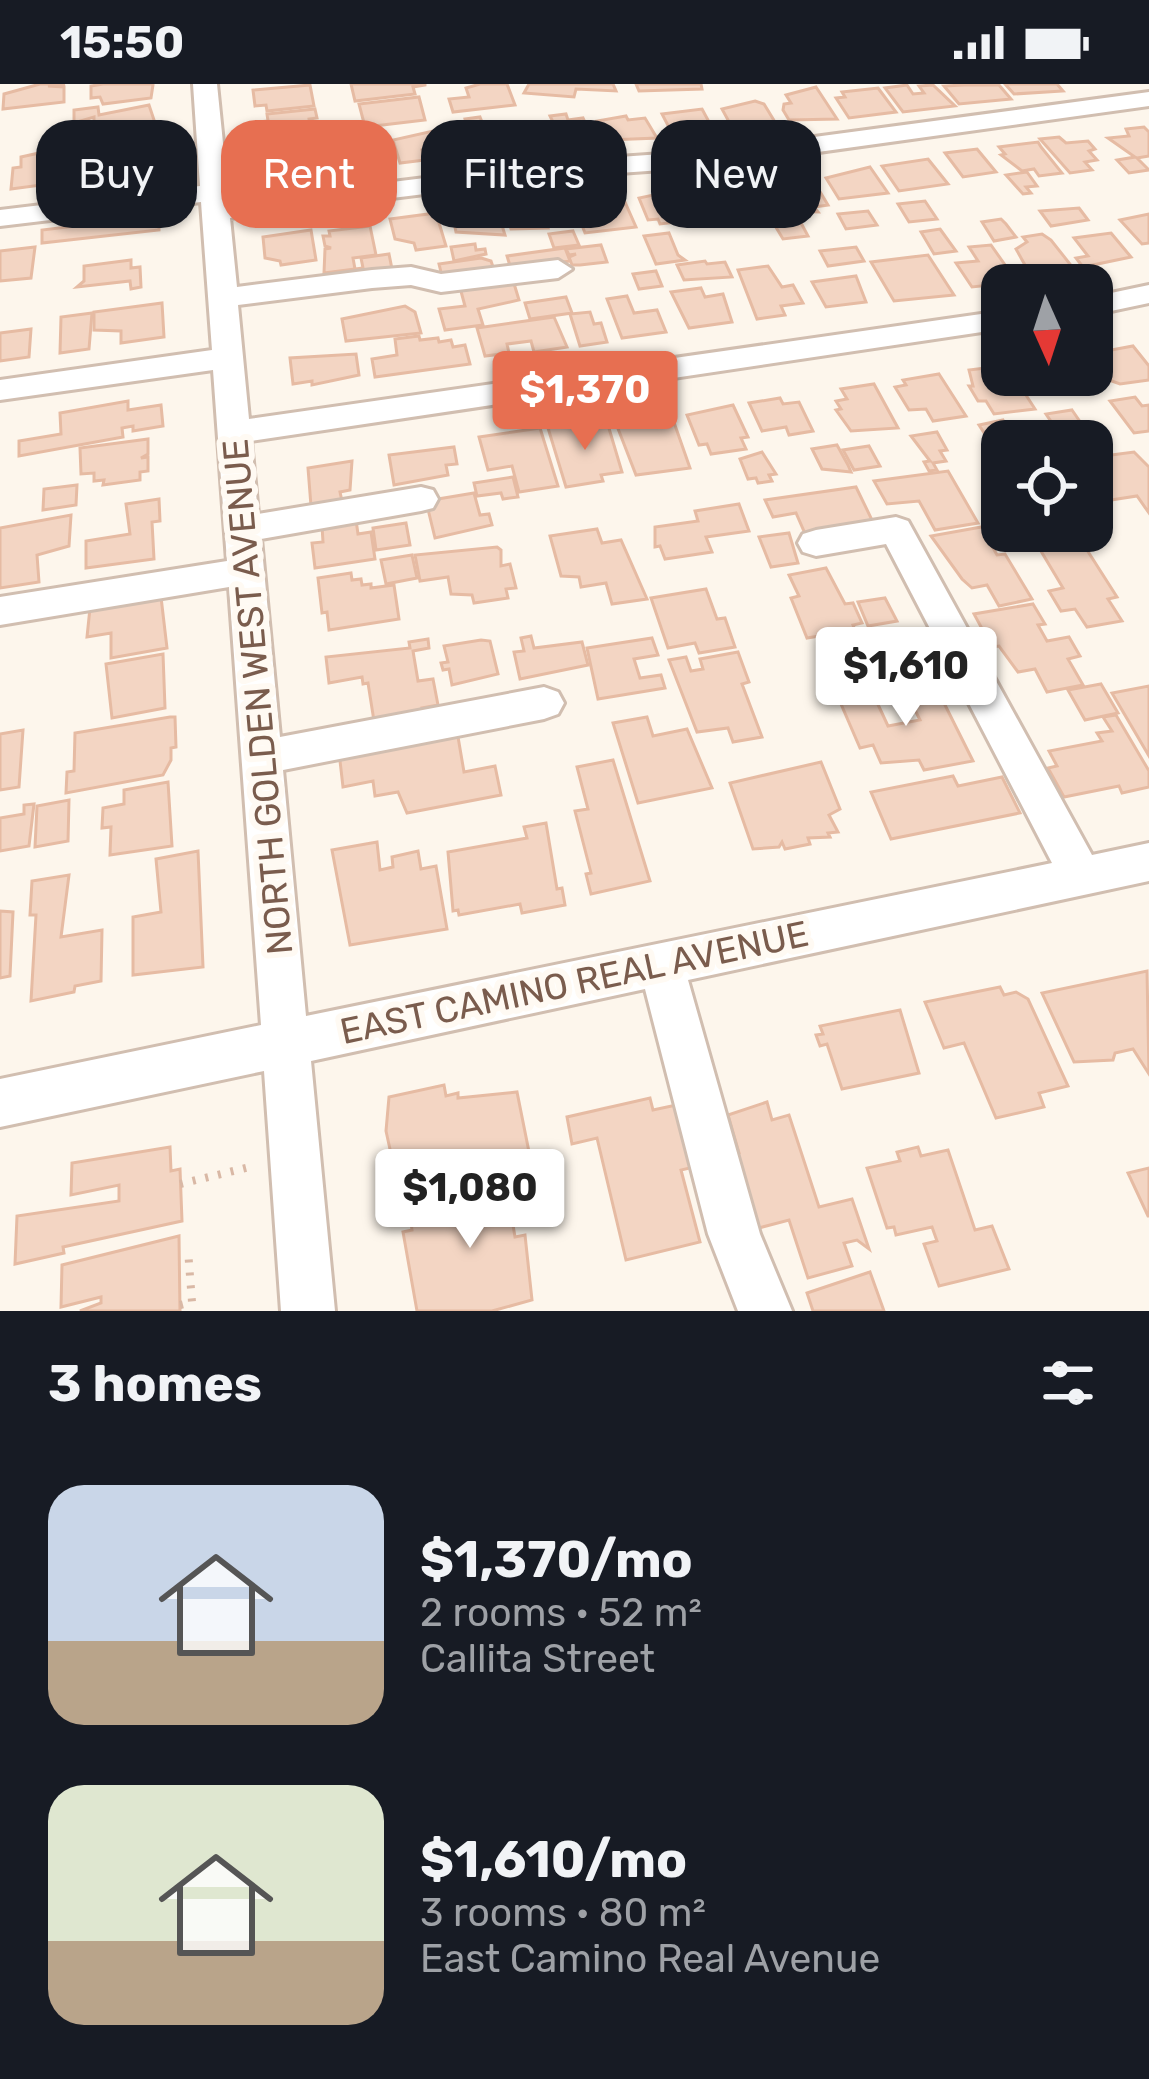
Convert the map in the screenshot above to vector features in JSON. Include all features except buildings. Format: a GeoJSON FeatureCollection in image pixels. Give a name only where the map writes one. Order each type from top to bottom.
{"type":"FeatureCollection","features":[{"type":"Feature","properties":{"kind":"street","name":"NORTH GOLDEN WEST AVENUE"},"geometry":{"type":"LineString","coordinates":[[205,84],[308,1311]]}},
{"type":"Feature","properties":{"kind":"street"},"geometry":{"type":"LineString","coordinates":[[0,218],[718,158],[1149,99]]}},
{"type":"Feature","properties":{"kind":"street"},"geometry":{"type":"LineString","coordinates":[[222,298],[411,275],[441,283],[558,268]]}},
{"type":"Feature","properties":{"kind":"street"},"geometry":{"type":"LineString","coordinates":[[1113,302],[1149,294]]}},
{"type":"Feature","properties":{"kind":"street"},"geometry":{"type":"LineString","coordinates":[[234,432],[981,323]]}},
{"type":"Feature","properties":{"kind":"street"},"geometry":{"type":"LineString","coordinates":[[0,390],[227,358]]}},
{"type":"Feature","properties":{"kind":"street"},"geometry":{"type":"LineString","coordinates":[[243,530],[421,499]]}},
{"type":"Feature","properties":{"kind":"street"},"geometry":{"type":"LineString","coordinates":[[816,543],[896,530],[1081,876]]}},
{"type":"Feature","properties":{"kind":"street"},"geometry":{"type":"LineString","coordinates":[[0,611],[247,571]]}},
{"type":"Feature","properties":{"kind":"street"},"geometry":{"type":"LineString","coordinates":[[262,757],[544,704]]}},
{"type":"Feature","properties":{"kind":"street","name":"EAST CAMINO REAL AVENUE"},"geometry":{"type":"LineString","coordinates":[[0,1103],[1149,862]]}},
{"type":"Feature","properties":{"kind":"street"},"geometry":{"type":"LineString","coordinates":[[661,964],[734,1234],[765,1311]]}},
{"type":"Feature","properties":{"kind":"path"},"geometry":{"type":"LineString","coordinates":[[181,1184],[254,1166]]}},
{"type":"Feature","properties":{"kind":"path"},"geometry":{"type":"LineString","coordinates":[[180,1305],[192,1302],[188,1250]]}}]}
